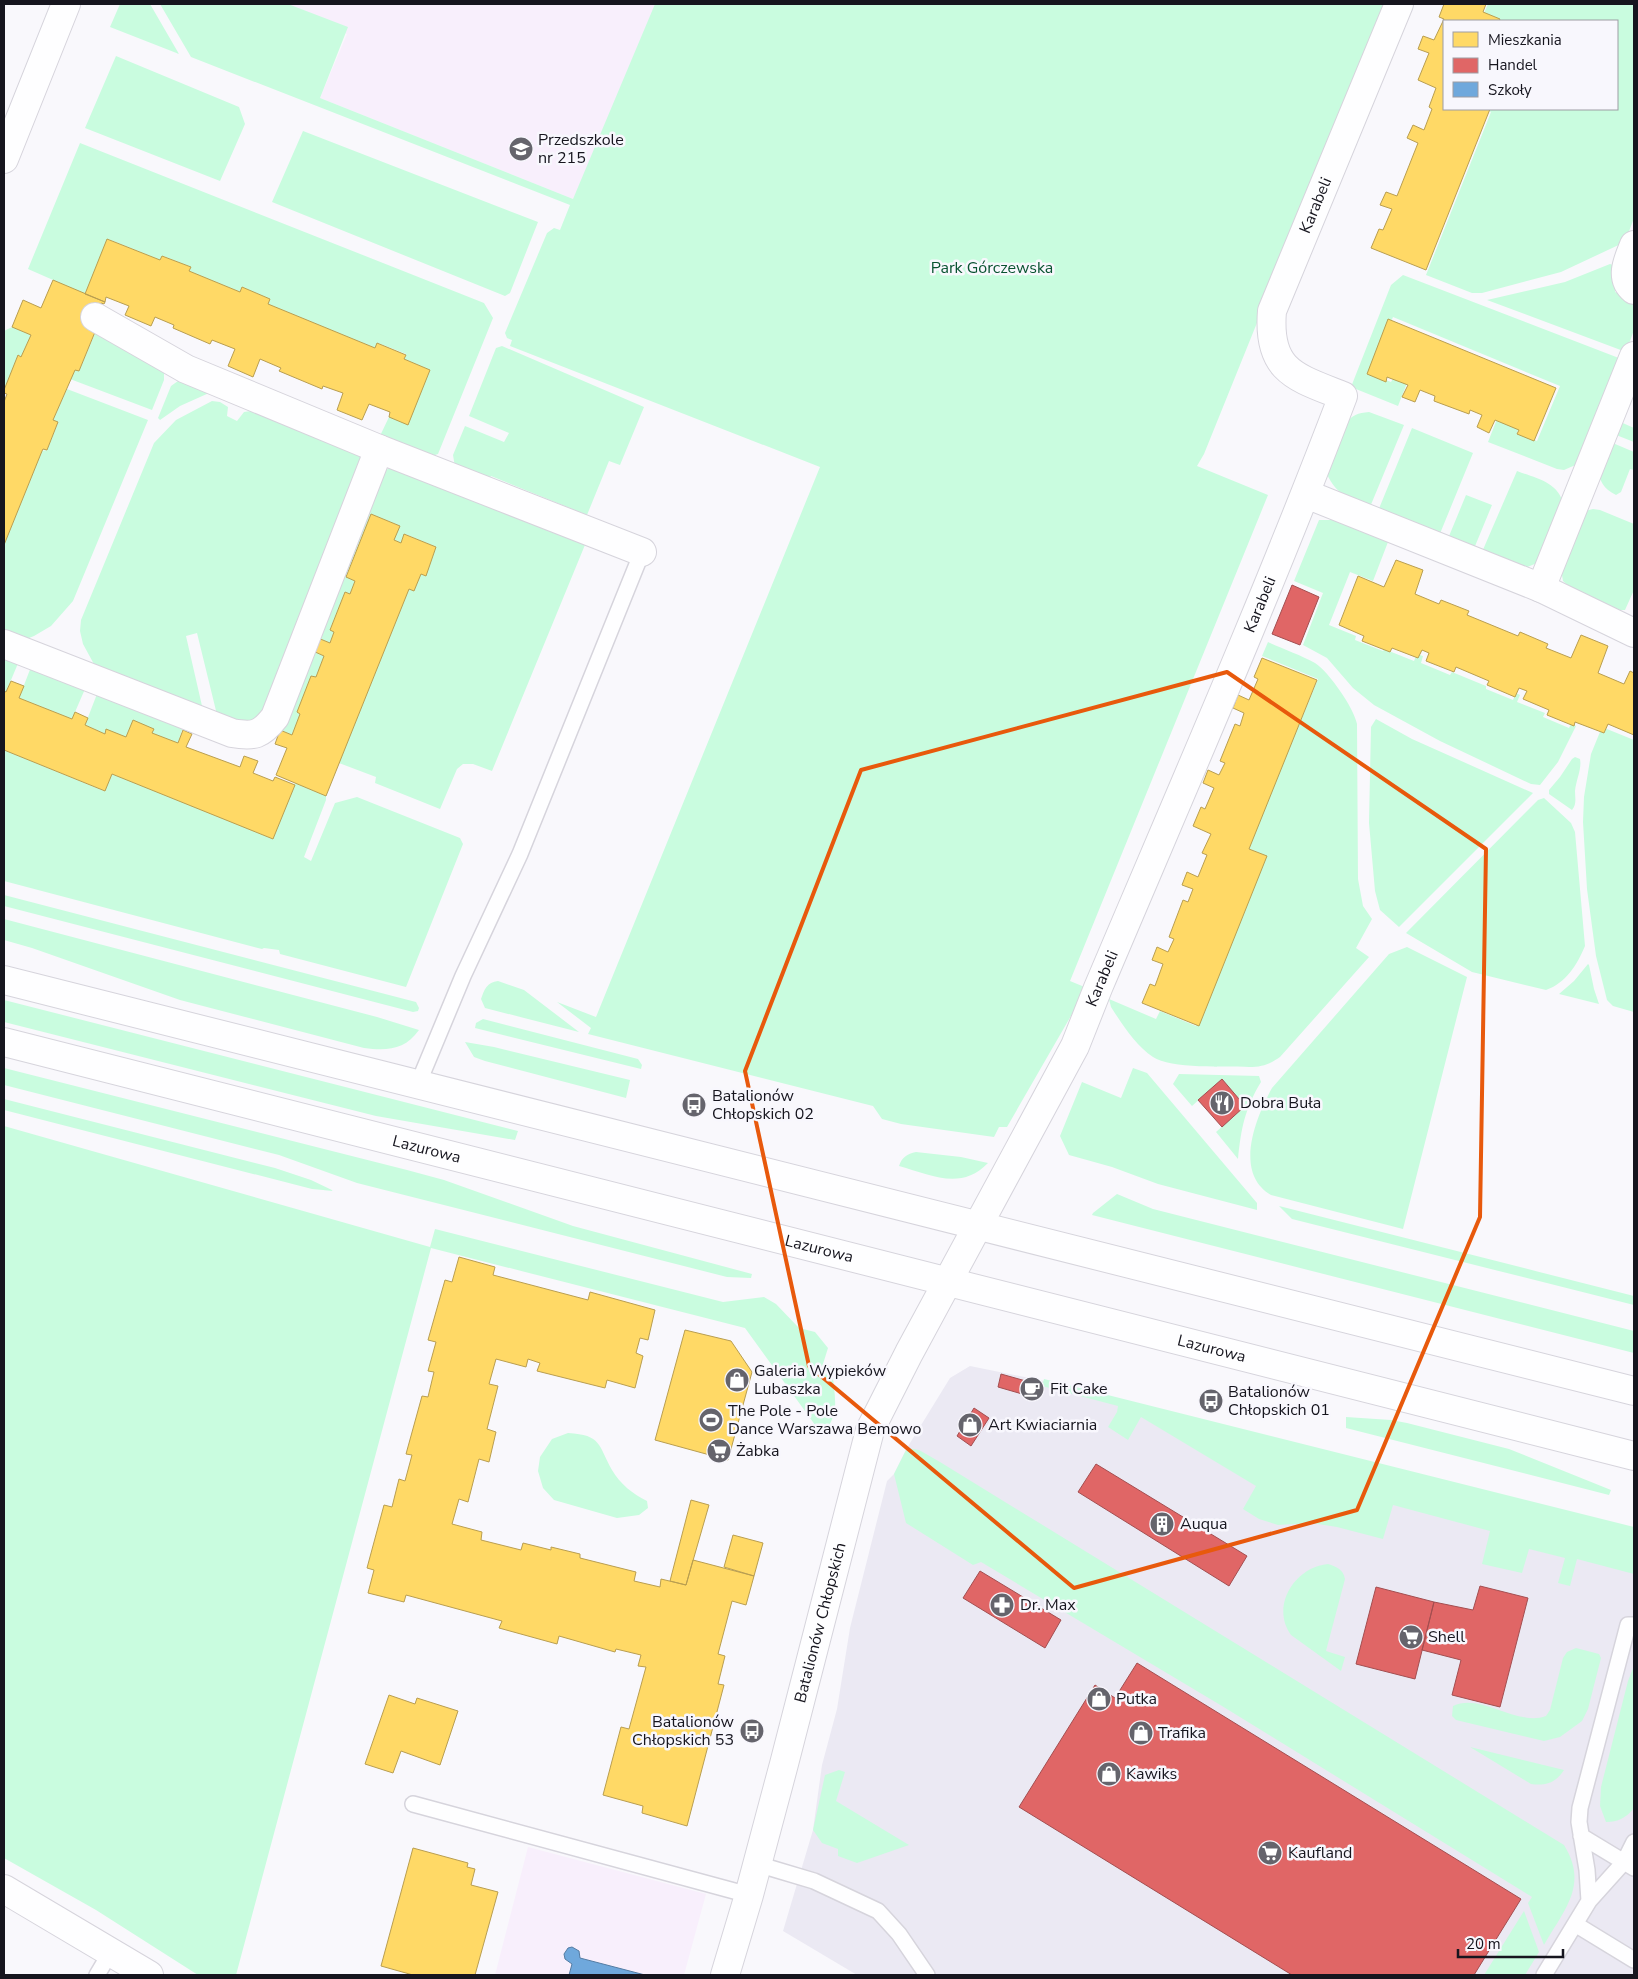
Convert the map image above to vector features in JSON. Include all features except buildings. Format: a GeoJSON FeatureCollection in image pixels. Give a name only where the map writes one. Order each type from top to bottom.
{"type":"FeatureCollection","features":[{"type":"Feature","properties":{"kind":"street"},"geometry":{"type":"LineString","coordinates":[[4,158],[66,4]]}},
{"type":"Feature","properties":{"kind":"street","name":"Karabeli"},"geometry":{"type":"LineString","coordinates":[[948,1282],[1075,1046],[1306,494],[1343,396],[1303,380],[1284,367],[1273,348],[1271,330],[1272,310],[1399,4]]}},
{"type":"Feature","properties":{"kind":"street"},"geometry":{"type":"LineString","coordinates":[[1634,245],[1626,266],[1628,285],[1634,290]]}},
{"type":"Feature","properties":{"kind":"street"},"geometry":{"type":"LineString","coordinates":[[95,317],[186,369],[379,449],[642,552]]}},
{"type":"Feature","properties":{"kind":"street"},"geometry":{"type":"LineString","coordinates":[[1541,588],[1634,356]]}},
{"type":"Feature","properties":{"kind":"street"},"geometry":{"type":"LineString","coordinates":[[4,644],[232,733],[250,736],[266,729],[275,717],[379,449]]}},
{"type":"Feature","properties":{"kind":"street"},"geometry":{"type":"LineString","coordinates":[[1306,494],[1541,588],[1634,633]]}},
{"type":"Feature","properties":{"kind":"street"},"geometry":{"type":"LineString","coordinates":[[4,980],[1634,1391]]}},
{"type":"Feature","properties":{"kind":"street","name":"Lazurowa"},"geometry":{"type":"LineString","coordinates":[[4,1042],[1634,1456]]}},
{"type":"Feature","properties":{"kind":"street","name":"Batalionów Chłopskich"},"geometry":{"type":"LineString","coordinates":[[725,1975],[749,1895],[870,1430],[948,1282]]}},
{"type":"Feature","properties":{"kind":"street"},"geometry":{"type":"LineString","coordinates":[[4,1890],[103,1964],[149,1975]]}},
{"type":"Feature","properties":{"kind":"lane"},"geometry":{"type":"LineString","coordinates":[[418,1084],[463,976],[520,854],[642,552]]}},
{"type":"Feature","properties":{"kind":"lane"},"geometry":{"type":"LineString","coordinates":[[1589,1901],[1587,1870],[1579,1822],[1583,1790],[1628,1625],[1634,1625]]}},
{"type":"Feature","properties":{"kind":"lane"},"geometry":{"type":"LineString","coordinates":[[414,1804],[749,1895]]}},
{"type":"Feature","properties":{"kind":"lane"},"geometry":{"type":"LineString","coordinates":[[1580,1836],[1629,1865]]}},
{"type":"Feature","properties":{"kind":"lane"},"geometry":{"type":"LineString","coordinates":[[1544,1975],[1589,1901],[1629,1865],[1634,1843]]}},
{"type":"Feature","properties":{"kind":"lane"},"geometry":{"type":"LineString","coordinates":[[757,1864],[814,1881],[878,1911],[899,1934],[927,1975]]}},
{"type":"Feature","properties":{"kind":"lane"},"geometry":{"type":"LineString","coordinates":[[1575,1924],[1634,1960]]}},
{"type":"Feature","properties":{"kind":"highlighted area"},"geometry":{"type":"Polygon","coordinates":[[[1227,672],[1486,849],[1480,1217],[1357,1510],[1074,1588],[809,1366],[745,1071],[861,770],[1227,672]]]}},
{"type":"Feature","properties":{"kind":"shaded area","name":"Przedszkole nr 215"},"geometry":{"type":"Polygon","coordinates":[[[271,4],[661,4],[573,199],[320,98],[347,34],[271,4]]]}},
{"type":"Feature","properties":{"kind":"shaded area"},"geometry":{"type":"Polygon","coordinates":[[[970,1366],[1054,1383],[1634,1534],[1634,1975],[857,1975],[783,1931],[813,1830],[822,1765],[837,1709],[850,1628],[887,1481],[894,1474],[907,1448],[950,1378],[970,1366]]]}},
{"type":"Feature","properties":{"kind":"shaded area"},"geometry":{"type":"Polygon","coordinates":[[[528,1847],[706,1894],[684,1975],[495,1975],[528,1847]]]}},
{"type":"Feature","properties":{"kind":"green space"},"geometry":{"type":"Polygon","coordinates":[[[120,4],[150,4],[179,54],[110,27],[120,4]]]}},
{"type":"Feature","properties":{"kind":"green space","name":"Park Górczewska"},"geometry":{"type":"Polygon","coordinates":[[[160,4],[288,4],[348,27],[320,98],[573,199],[655,4],[1386,4],[1204,454],[1197,466],[1268,495],[1070,981],[1087,988],[1007,1127],[999,1127],[994,1137],[901,1124],[882,1119],[873,1106],[588,1034],[591,1028],[557,1002],[596,1017],[820,467],[510,346],[512,340],[507,338],[505,333],[547,233],[554,228],[560,230],[570,205],[191,57],[160,4]]]}},
{"type":"Feature","properties":{"kind":"green space"},"geometry":{"type":"Polygon","coordinates":[[[1488,4],[1634,4],[1634,218],[1625,242],[1561,272],[1482,293],[1472,293],[1426,275],[1491,112],[1486,110],[1618,110],[1618,20],[1500,20],[1484,13],[1488,4]]]}},
{"type":"Feature","properties":{"kind":"green space"},"geometry":{"type":"Polygon","coordinates":[[[116,56],[239,107],[245,124],[220,181],[85,128],[116,56]]]}},
{"type":"Feature","properties":{"kind":"green space"},"geometry":{"type":"Polygon","coordinates":[[[303,131],[538,222],[510,293],[505,296],[272,202],[303,131]]]}},
{"type":"Feature","properties":{"kind":"green space"},"geometry":{"type":"Polygon","coordinates":[[[80,143],[484,303],[493,318],[438,454],[429,457],[379,438],[389,417],[408,424],[430,370],[404,359],[406,354],[378,343],[375,348],[268,304],[270,299],[242,287],[240,292],[189,271],[191,267],[163,256],[160,260],[108,239],[85,294],[28,269],[80,143]]]}},
{"type":"Feature","properties":{"kind":"green space"},"geometry":{"type":"Polygon","coordinates":[[[1610,264],[1613,265],[1617,279],[1615,292],[1634,299],[1634,330],[1626,352],[1487,300],[1565,282],[1610,264]]]}},
{"type":"Feature","properties":{"kind":"green space"},"geometry":{"type":"Polygon","coordinates":[[[1403,275],[1624,360],[1580,463],[1564,470],[1557,469],[1488,442],[1497,419],[1519,428],[1517,433],[1537,441],[1560,386],[1393,317],[1369,373],[1391,382],[1394,377],[1407,383],[1398,406],[1351,387],[1391,285],[1403,275]]]}},
{"type":"Feature","properties":{"kind":"green space"},"geometry":{"type":"Polygon","coordinates":[[[12,327],[31,335],[21,357],[18,356],[4,390],[4,331],[12,327]]]}},
{"type":"Feature","properties":{"kind":"green space"},"geometry":{"type":"Polygon","coordinates":[[[96,331],[164,373],[164,380],[152,410],[70,379],[75,370],[79,371],[96,331]]]}},
{"type":"Feature","properties":{"kind":"green space"},"geometry":{"type":"Polygon","coordinates":[[[502,346],[644,407],[620,465],[609,461],[587,515],[491,476],[488,481],[455,467],[453,455],[465,426],[504,442],[509,433],[469,416],[496,348],[502,346]]]}},
{"type":"Feature","properties":{"kind":"green space"},"geometry":{"type":"Polygon","coordinates":[[[178,381],[209,393],[180,406],[160,420],[158,418],[171,386],[178,381]]]}},
{"type":"Feature","properties":{"kind":"green space"},"geometry":{"type":"Polygon","coordinates":[[[67,389],[148,420],[73,601],[51,626],[34,636],[24,640],[4,636],[4,545],[42,451],[47,450],[58,423],[53,420],[67,389]]]}},
{"type":"Feature","properties":{"kind":"green space"},"geometry":{"type":"Polygon","coordinates":[[[212,401],[220,402],[228,407],[227,416],[237,421],[244,412],[257,410],[357,451],[365,467],[259,723],[219,723],[197,633],[186,636],[205,719],[95,666],[83,644],[80,631],[81,620],[154,443],[176,420],[212,401]]]}},
{"type":"Feature","properties":{"kind":"green space"},"geometry":{"type":"Polygon","coordinates":[[[1369,412],[1404,425],[1370,507],[1344,495],[1335,487],[1327,474],[1345,424],[1356,415],[1369,412]]]}},
{"type":"Feature","properties":{"kind":"green space"},"geometry":{"type":"Polygon","coordinates":[[[1616,420],[1634,428],[1634,442],[1611,433],[1616,420]]]}},
{"type":"Feature","properties":{"kind":"green space"},"geometry":{"type":"Polygon","coordinates":[[[1412,428],[1473,453],[1439,536],[1378,511],[1412,428]]]}},
{"type":"Feature","properties":{"kind":"green space"},"geometry":{"type":"Polygon","coordinates":[[[1608,441],[1634,452],[1634,470],[1630,469],[1621,492],[1616,495],[1608,490],[1600,478],[1600,464],[1608,441]]]}},
{"type":"Feature","properties":{"kind":"green space"},"geometry":{"type":"Polygon","coordinates":[[[392,468],[587,540],[492,771],[473,764],[463,764],[457,769],[440,809],[375,783],[376,777],[339,763],[409,589],[414,591],[421,574],[426,575],[436,547],[405,534],[401,543],[394,540],[400,526],[371,514],[346,577],[355,581],[350,594],[345,592],[330,629],[334,632],[330,643],[313,636],[385,470],[392,468]]]}},
{"type":"Feature","properties":{"kind":"green space"},"geometry":{"type":"Polygon","coordinates":[[[1517,471],[1551,486],[1561,497],[1563,504],[1537,563],[1525,568],[1482,552],[1517,471]]]}},
{"type":"Feature","properties":{"kind":"green space"},"geometry":{"type":"Polygon","coordinates":[[[1466,495],[1492,505],[1473,551],[1447,541],[1466,495]]]}},
{"type":"Feature","properties":{"kind":"green space"},"geometry":{"type":"Polygon","coordinates":[[[1593,509],[1634,524],[1634,590],[1625,610],[1620,610],[1573,590],[1563,581],[1561,569],[1585,511],[1593,509]]]}},
{"type":"Feature","properties":{"kind":"green space"},"geometry":{"type":"Polygon","coordinates":[[[1319,520],[1339,520],[1387,539],[1388,542],[1373,581],[1350,572],[1329,625],[1356,636],[1355,640],[1383,651],[1384,649],[1414,661],[1417,654],[1423,656],[1421,663],[1450,675],[1452,672],[1513,700],[1516,693],[1520,695],[1517,702],[1545,713],[1543,717],[1569,728],[1571,724],[1576,726],[1558,762],[1540,785],[1531,784],[1440,741],[1374,705],[1353,688],[1327,658],[1303,645],[1323,593],[1294,581],[1319,520]]]}},
{"type":"Feature","properties":{"kind":"green space"},"geometry":{"type":"Polygon","coordinates":[[[1268,642],[1310,660],[1321,668],[1340,691],[1355,717],[1357,724],[1358,879],[1363,906],[1372,919],[1356,948],[1369,957],[1280,1057],[1273,1062],[1262,1066],[1249,1067],[1199,1066],[1161,1061],[1141,1047],[1130,1034],[1111,1007],[1109,999],[1156,1019],[1160,1011],[1196,1026],[1266,856],[1248,848],[1318,679],[1262,656],[1268,642]]]}},
{"type":"Feature","properties":{"kind":"green space"},"geometry":{"type":"Polygon","coordinates":[[[307,649],[324,656],[316,677],[311,676],[297,712],[300,714],[292,735],[280,730],[307,649]]]}},
{"type":"Feature","properties":{"kind":"green space"},"geometry":{"type":"Polygon","coordinates":[[[4,655],[19,661],[6,692],[4,691],[4,655]]]}},
{"type":"Feature","properties":{"kind":"green space"},"geometry":{"type":"Polygon","coordinates":[[[31,667],[85,689],[72,719],[19,698],[31,667]]]}},
{"type":"Feature","properties":{"kind":"green space"},"geometry":{"type":"Polygon","coordinates":[[[97,694],[184,724],[178,743],[152,733],[153,729],[133,720],[126,737],[105,734],[85,725],[97,694]]]}},
{"type":"Feature","properties":{"kind":"green space"},"geometry":{"type":"Polygon","coordinates":[[[1376,719],[1412,739],[1533,793],[1399,927],[1380,910],[1375,891],[1369,823],[1371,727],[1376,719]]]}},
{"type":"Feature","properties":{"kind":"green space"},"geometry":{"type":"Polygon","coordinates":[[[1602,727],[1634,740],[1634,1012],[1613,1006],[1607,1000],[1596,956],[1587,889],[1583,822],[1584,797],[1591,754],[1602,727]]]}},
{"type":"Feature","properties":{"kind":"green space"},"geometry":{"type":"Polygon","coordinates":[[[4,750],[104,791],[112,774],[273,839],[295,783],[326,796],[304,857],[311,861],[335,803],[357,797],[460,838],[463,844],[406,987],[280,954],[279,950],[262,949],[4,881],[4,750]]]}},
{"type":"Feature","properties":{"kind":"green space"},"geometry":{"type":"Polygon","coordinates":[[[1575,757],[1580,759],[1580,767],[1575,791],[1575,803],[1572,810],[1549,794],[1549,790],[1575,757]]]}},
{"type":"Feature","properties":{"kind":"green space"},"geometry":{"type":"Polygon","coordinates":[[[1544,798],[1571,823],[1575,832],[1585,946],[1565,978],[1546,990],[1472,972],[1406,933],[1538,800],[1544,798]]]}},
{"type":"Feature","properties":{"kind":"green space"},"geometry":{"type":"Polygon","coordinates":[[[4,895],[416,1002],[419,1008],[418,1011],[413,1012],[4,906],[4,895]]]}},
{"type":"Feature","properties":{"kind":"green space"},"geometry":{"type":"Polygon","coordinates":[[[4,919],[377,1017],[419,1030],[408,1042],[395,1048],[364,1048],[180,1000],[4,940],[4,919]]]}},
{"type":"Feature","properties":{"kind":"green space"},"geometry":{"type":"Polygon","coordinates":[[[1407,947],[1467,977],[1403,1229],[1271,1195],[1259,1185],[1253,1173],[1250,1159],[1255,1129],[1272,1088],[1389,954],[1407,947]]]}},
{"type":"Feature","properties":{"kind":"green space"},"geometry":{"type":"Polygon","coordinates":[[[1588,964],[1599,1004],[1559,994],[1574,981],[1588,964]]]}},
{"type":"Feature","properties":{"kind":"green space"},"geometry":{"type":"Polygon","coordinates":[[[498,981],[524,990],[579,1032],[485,1008],[481,999],[483,993],[486,987],[498,981]]]}},
{"type":"Feature","properties":{"kind":"green space"},"geometry":{"type":"Polygon","coordinates":[[[4,1000],[518,1131],[515,1140],[376,1116],[4,1022],[4,1000]]]}},
{"type":"Feature","properties":{"kind":"green space"},"geometry":{"type":"Polygon","coordinates":[[[483,1019],[638,1059],[642,1065],[641,1069],[475,1028],[476,1023],[483,1019]]]}},
{"type":"Feature","properties":{"kind":"green space"},"geometry":{"type":"Polygon","coordinates":[[[465,1042],[494,1047],[630,1080],[626,1098],[485,1061],[474,1057],[465,1042]]]}},
{"type":"Feature","properties":{"kind":"green space"},"geometry":{"type":"Polygon","coordinates":[[[4,1068],[444,1180],[573,1226],[752,1274],[751,1278],[727,1277],[357,1183],[279,1155],[4,1085],[4,1068]]]}},
{"type":"Feature","properties":{"kind":"green space"},"geometry":{"type":"Polygon","coordinates":[[[1133,1068],[1147,1073],[1257,1203],[1257,1210],[1158,1184],[1112,1167],[1069,1155],[1060,1136],[1082,1082],[1121,1098],[1133,1068]]]}},
{"type":"Feature","properties":{"kind":"green space"},"geometry":{"type":"Polygon","coordinates":[[[1179,1074],[1259,1076],[1261,1082],[1251,1101],[1245,1119],[1238,1159],[1216,1132],[1245,1106],[1222,1079],[1192,1106],[1173,1084],[1179,1074]]]}},
{"type":"Feature","properties":{"kind":"green space"},"geometry":{"type":"Polygon","coordinates":[[[4,1099],[275,1168],[311,1180],[334,1191],[312,1189],[4,1110],[4,1099]]]}},
{"type":"Feature","properties":{"kind":"green space"},"geometry":{"type":"Polygon","coordinates":[[[4,1126],[430,1247],[435,1229],[723,1302],[764,1297],[776,1304],[799,1328],[815,1332],[828,1348],[823,1364],[833,1367],[835,1411],[823,1436],[745,1328],[431,1248],[236,1975],[198,1975],[96,1910],[4,1858],[4,1126]]]}},
{"type":"Feature","properties":{"kind":"green space"},"geometry":{"type":"Polygon","coordinates":[[[916,1152],[961,1157],[988,1163],[978,1172],[956,1179],[934,1176],[899,1166],[905,1156],[916,1152]]]}},
{"type":"Feature","properties":{"kind":"green space"},"geometry":{"type":"Polygon","coordinates":[[[1117,1194],[1153,1209],[1634,1331],[1634,1353],[1092,1215],[1117,1194]]]}},
{"type":"Feature","properties":{"kind":"green space"},"geometry":{"type":"Polygon","coordinates":[[[1279,1206],[1634,1296],[1634,1305],[1292,1219],[1279,1206]]]}},
{"type":"Feature","properties":{"kind":"green space"},"geometry":{"type":"Polygon","coordinates":[[[1044,1379],[1634,1527],[1634,1574],[1577,1559],[1570,1586],[1558,1583],[1565,1558],[1529,1549],[1522,1573],[1482,1564],[1490,1531],[1393,1505],[1383,1539],[1337,1527],[1312,1523],[1278,1525],[1259,1519],[1243,1509],[1256,1486],[1141,1417],[1128,1440],[1108,1427],[1117,1412],[1118,1406],[1042,1386],[1044,1379]]]}},
{"type":"Feature","properties":{"kind":"green space"},"geometry":{"type":"Polygon","coordinates":[[[1346,1417],[1407,1423],[1509,1449],[1611,1490],[1609,1495],[1346,1428],[1346,1417]]]}},
{"type":"Feature","properties":{"kind":"green space"},"geometry":{"type":"Polygon","coordinates":[[[568,1433],[587,1436],[598,1443],[615,1475],[627,1488],[647,1501],[648,1508],[639,1515],[617,1518],[554,1500],[543,1488],[538,1471],[540,1457],[552,1439],[568,1433]]]}},
{"type":"Feature","properties":{"kind":"green space"},"geometry":{"type":"Polygon","coordinates":[[[907,1448],[919,1450],[940,1462],[1564,1845],[1571,1859],[1574,1885],[1566,1909],[1544,1945],[1528,1903],[1532,1897],[1222,1706],[981,1562],[973,1565],[906,1523],[894,1474],[907,1448]]]}},
{"type":"Feature","properties":{"kind":"green space"},"geometry":{"type":"Polygon","coordinates":[[[1328,1564],[1339,1569],[1345,1579],[1326,1651],[1345,1657],[1341,1671],[1291,1635],[1285,1624],[1283,1612],[1289,1590],[1296,1580],[1305,1572],[1328,1564]]]}},
{"type":"Feature","properties":{"kind":"green space"},"geometry":{"type":"Polygon","coordinates":[[[1576,1648],[1599,1654],[1601,1658],[1588,1709],[1582,1721],[1560,1737],[1544,1741],[1456,1720],[1452,1716],[1453,1706],[1475,1703],[1523,1717],[1535,1718],[1546,1716],[1550,1710],[1563,1658],[1567,1652],[1576,1648]]]}},
{"type":"Feature","properties":{"kind":"green space"},"geometry":{"type":"Polygon","coordinates":[[[1634,1666],[1634,1808],[1621,1819],[1606,1822],[1600,1806],[1601,1787],[1628,1681],[1634,1666]]]}},
{"type":"Feature","properties":{"kind":"green space"},"geometry":{"type":"Polygon","coordinates":[[[1470,1747],[1564,1770],[1550,1783],[1531,1784],[1470,1747]]]}},
{"type":"Feature","properties":{"kind":"green space"},"geometry":{"type":"Polygon","coordinates":[[[839,1770],[845,1772],[836,1801],[909,1845],[857,1863],[838,1856],[838,1849],[822,1843],[813,1830],[825,1775],[839,1770]]]}},
{"type":"Feature","properties":{"kind":"green space"},"geometry":{"type":"Polygon","coordinates":[[[1524,1911],[1539,1952],[1525,1975],[1484,1975],[1524,1911]]]}},
{"type":"Feature","properties":{"kind":"place","name":"Przedszkole nr 215"},"geometry":{"type":"Point","coordinates":[521,149]}},
{"type":"Feature","properties":{"kind":"place","name":"Dobra Buła"},"geometry":{"type":"Point","coordinates":[1222,1103]}},
{"type":"Feature","properties":{"kind":"place","name":"Batalionów Chłopskich 02"},"geometry":{"type":"Point","coordinates":[694,1105]}},
{"type":"Feature","properties":{"kind":"place","name":"Galeria Wypieków Lubaszka"},"geometry":{"type":"Point","coordinates":[737,1380]}},
{"type":"Feature","properties":{"kind":"place","name":"Fit Cake"},"geometry":{"type":"Point","coordinates":[1032,1389]}},
{"type":"Feature","properties":{"kind":"place","name":"Batalionów Chłopskich 01"},"geometry":{"type":"Point","coordinates":[1211,1401]}},
{"type":"Feature","properties":{"kind":"place","name":"The Pole - Pole Dance Warszawa Bemowo"},"geometry":{"type":"Point","coordinates":[711,1420]}},
{"type":"Feature","properties":{"kind":"place","name":"Art Kwiaciarnia"},"geometry":{"type":"Point","coordinates":[970,1425]}},
{"type":"Feature","properties":{"kind":"place","name":"Żabka"},"geometry":{"type":"Point","coordinates":[719,1451]}},
{"type":"Feature","properties":{"kind":"place","name":"Auqua"},"geometry":{"type":"Point","coordinates":[1162,1524]}},
{"type":"Feature","properties":{"kind":"place","name":"Dr. Max"},"geometry":{"type":"Point","coordinates":[1002,1605]}},
{"type":"Feature","properties":{"kind":"place","name":"Shell"},"geometry":{"type":"Point","coordinates":[1411,1637]}},
{"type":"Feature","properties":{"kind":"place","name":"Putka"},"geometry":{"type":"Point","coordinates":[1099,1699]}},
{"type":"Feature","properties":{"kind":"place","name":"Batalionów Chłopskich 53"},"geometry":{"type":"Point","coordinates":[752,1731]}},
{"type":"Feature","properties":{"kind":"place","name":"Trafika"},"geometry":{"type":"Point","coordinates":[1141,1733]}},
{"type":"Feature","properties":{"kind":"place","name":"Kawiks"},"geometry":{"type":"Point","coordinates":[1109,1774]}},
{"type":"Feature","properties":{"kind":"place","name":"Kaufland"},"geometry":{"type":"Point","coordinates":[1270,1853]}}]}
